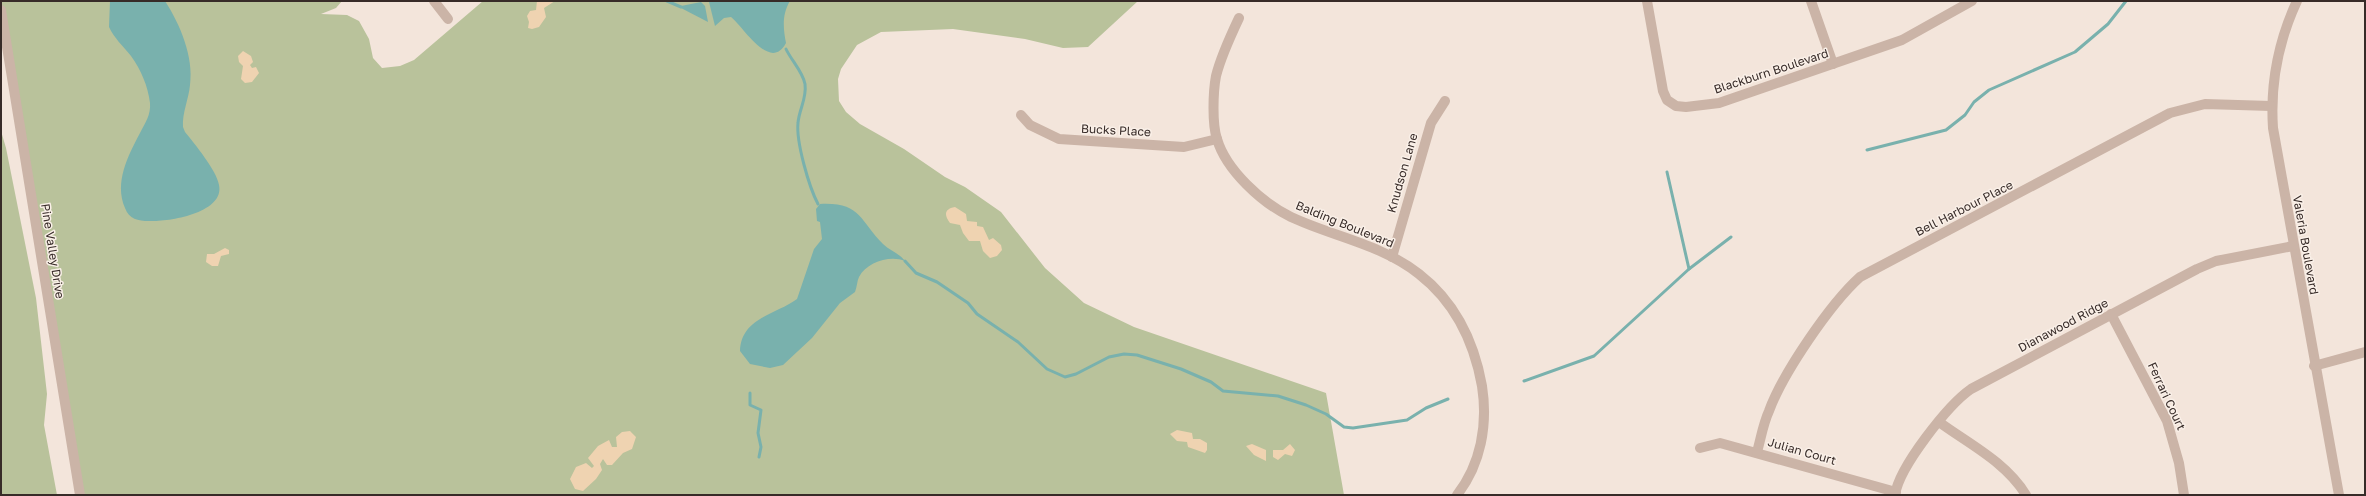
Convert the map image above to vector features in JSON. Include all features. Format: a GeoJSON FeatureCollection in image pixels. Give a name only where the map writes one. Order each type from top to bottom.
{"type":"FeatureCollection","features":[{"type":"Feature","properties":{"kind":"street"},"geometry":{"type":"LineString","coordinates":[[434,1],[448,20]]}},
{"type":"Feature","properties":{"kind":"street","name":"Blackburn Boulevard"},"geometry":{"type":"LineString","coordinates":[[1647,1],[1663,91],[1667,100],[1676,106],[1719,103],[1833,64],[1914,34],[1972,1]]}},
{"type":"Feature","properties":{"kind":"street"},"geometry":{"type":"LineString","coordinates":[[1811,1],[1833,64]]}},
{"type":"Feature","properties":{"kind":"street","name":"Valeria Boulevard"},"geometry":{"type":"LineString","coordinates":[[2297,1],[2281,42],[2275,72],[2272,106],[2273,128],[2314,366],[2339,495]]}},
{"type":"Feature","properties":{"kind":"street","name":"Pine Valley Drive"},"geometry":{"type":"LineString","coordinates":[[1,10],[80,495]]}},
{"type":"Feature","properties":{"kind":"street","name":"Balding Boulevard"},"geometry":{"type":"LineString","coordinates":[[1239,18],[1226,46],[1216,77],[1214,110],[1217,139],[1236,171],[1248,186],[1274,208],[1291,217],[1392,256],[1427,281],[1453,310],[1466,330],[1476,356],[1484,412],[1481,445],[1473,471],[1457,495]]}},
{"type":"Feature","properties":{"kind":"street","name":"Knudson Lane"},"geometry":{"type":"LineString","coordinates":[[1392,256],[1431,123],[1445,101]]}},
{"type":"Feature","properties":{"kind":"street","name":"Bell Harbour Place"},"geometry":{"type":"LineString","coordinates":[[1757,452],[1768,412],[1782,382],[1843,294],[1860,277],[2170,114],[2205,104],[2272,106]]}},
{"type":"Feature","properties":{"kind":"street","name":"Bucks Place"},"geometry":{"type":"LineString","coordinates":[[1021,115],[1030,124],[1059,139],[1184,147],[1217,139]]}},
{"type":"Feature","properties":{"kind":"street","name":"Dianawood Ridge"},"geometry":{"type":"LineString","coordinates":[[1895,493],[1915,455],[1952,404],[1971,388],[2216,260],[2293,246]]}},
{"type":"Feature","properties":{"kind":"street","name":"Ferrari Court"},"geometry":{"type":"LineString","coordinates":[[2111,314],[2167,421],[2179,463],[2184,495]]}},
{"type":"Feature","properties":{"kind":"street"},"geometry":{"type":"LineString","coordinates":[[2314,366],[2365,352]]}},
{"type":"Feature","properties":{"kind":"street"},"geometry":{"type":"LineString","coordinates":[[1939,422],[2003,467],[2017,480],[2026,495]]}},
{"type":"Feature","properties":{"kind":"street","name":"Julian Court"},"geometry":{"type":"LineString","coordinates":[[1700,448],[1720,443],[1757,452],[1895,493]]}},
{"type":"Feature","properties":{"kind":"green space"},"geometry":{"type":"Polygon","coordinates":[[[1,1],[342,1],[336,8],[321,14],[347,15],[359,21],[369,39],[373,58],[382,68],[400,66],[414,60],[483,1],[1138,1],[1088,47],[1063,48],[1025,39],[953,29],[881,32],[857,45],[841,69],[838,79],[839,101],[846,112],[860,124],[904,149],[945,177],[965,187],[1001,212],[1045,268],[1084,303],[1134,327],[1326,393],[1344,495],[84,495],[1,37],[1,1]]]}},
{"type":"Feature","properties":{"kind":"green space"},"geometry":{"type":"Polygon","coordinates":[[[1,131],[6,148],[36,298],[47,394],[44,425],[57,495],[1,495],[1,131]]]}},
{"type":"Feature","properties":{"kind":"sand"},"geometry":{"type":"Polygon","coordinates":[[[537,1],[555,1],[544,8],[546,17],[539,27],[532,29],[528,28],[529,22],[527,16],[530,11],[536,10],[537,1]]]}},
{"type":"Feature","properties":{"kind":"sand"},"geometry":{"type":"Polygon","coordinates":[[[243,51],[251,56],[253,62],[250,65],[252,68],[256,67],[259,73],[252,82],[245,83],[241,79],[243,66],[239,62],[238,56],[243,51]]]}},
{"type":"Feature","properties":{"kind":"sand"},"geometry":{"type":"Polygon","coordinates":[[[955,207],[966,214],[967,221],[977,222],[977,226],[983,227],[989,240],[993,238],[1001,245],[1002,250],[997,256],[990,258],[983,251],[980,241],[969,241],[963,233],[960,225],[950,223],[946,213],[949,209],[955,207]]]}},
{"type":"Feature","properties":{"kind":"sand"},"geometry":{"type":"Polygon","coordinates":[[[225,248],[229,250],[229,254],[221,256],[218,266],[212,266],[206,262],[207,254],[214,254],[225,248]]]}},
{"type":"Feature","properties":{"kind":"sand"},"geometry":{"type":"Polygon","coordinates":[[[1177,430],[1192,433],[1193,439],[1200,439],[1207,443],[1207,450],[1205,453],[1188,447],[1187,442],[1177,441],[1170,434],[1177,430]]]}},
{"type":"Feature","properties":{"kind":"sand"},"geometry":{"type":"Polygon","coordinates":[[[630,431],[636,437],[632,449],[623,453],[612,465],[607,465],[603,459],[600,464],[602,470],[596,479],[583,491],[575,489],[570,479],[576,467],[586,463],[592,468],[594,466],[588,458],[598,446],[609,440],[612,447],[617,447],[616,437],[622,432],[630,431]]]}},
{"type":"Feature","properties":{"kind":"sand"},"geometry":{"type":"Polygon","coordinates":[[[1252,444],[1266,450],[1266,461],[1254,455],[1246,446],[1252,444]]]}},
{"type":"Feature","properties":{"kind":"sand"},"geometry":{"type":"Polygon","coordinates":[[[1290,444],[1295,450],[1292,456],[1285,454],[1278,460],[1273,457],[1273,450],[1283,450],[1290,444]]]}},
{"type":"Feature","properties":{"kind":"water"},"geometry":{"type":"Polygon","coordinates":[[[110,1],[165,1],[181,30],[188,52],[191,74],[183,127],[185,132],[210,165],[219,185],[218,195],[213,203],[193,214],[169,220],[145,221],[134,219],[129,215],[125,208],[121,189],[124,169],[147,119],[150,111],[150,103],[144,78],[131,56],[113,35],[109,27],[110,1]]]}},
{"type":"Feature","properties":{"kind":"water"},"geometry":{"type":"Polygon","coordinates":[[[790,1],[784,16],[786,43],[780,51],[772,53],[757,45],[731,17],[724,18],[715,26],[709,2],[790,1]]]}},
{"type":"Feature","properties":{"kind":"water"},"geometry":{"type":"Polygon","coordinates":[[[701,2],[705,6],[708,22],[681,8],[681,6],[701,2]]]}},
{"type":"Feature","properties":{"kind":"water"},"geometry":{"type":"Polygon","coordinates":[[[820,204],[833,204],[852,209],[883,244],[905,261],[899,259],[886,259],[867,267],[859,277],[855,292],[840,303],[812,338],[783,365],[770,368],[750,364],[740,351],[742,340],[746,331],[753,324],[797,299],[814,249],[822,239],[820,222],[817,221],[816,209],[820,204]]]}},
{"type":"Feature","properties":{"kind":"waterway"},"geometry":{"type":"LineString","coordinates":[[667,1],[681,7]]}},
{"type":"Feature","properties":{"kind":"waterway"},"geometry":{"type":"LineString","coordinates":[[1867,150],[1946,130],[1965,115],[1974,102],[1989,90],[2075,52],[2108,24],[2126,1]]}},
{"type":"Feature","properties":{"kind":"waterway"},"geometry":{"type":"LineString","coordinates":[[786,49],[802,75],[805,84],[805,94],[798,123],[799,141],[804,164],[818,204]]}},
{"type":"Feature","properties":{"kind":"waterway"},"geometry":{"type":"LineString","coordinates":[[1667,172],[1689,269]]}},
{"type":"Feature","properties":{"kind":"waterway"},"geometry":{"type":"LineString","coordinates":[[1524,381],[1594,356],[1689,269],[1731,237]]}},
{"type":"Feature","properties":{"kind":"waterway"},"geometry":{"type":"LineString","coordinates":[[905,261],[916,273],[937,282],[968,303],[977,314],[1018,342],[1047,369],[1065,377],[1076,374],[1109,357],[1124,354],[1137,355],[1181,369],[1211,382],[1223,391],[1278,396],[1306,405],[1326,414],[1344,427],[1353,428],[1407,420],[1426,408],[1448,399]]}},
{"type":"Feature","properties":{"kind":"waterway"},"geometry":{"type":"LineString","coordinates":[[750,393],[750,405],[761,410],[758,433],[761,447],[759,457]]}}]}
